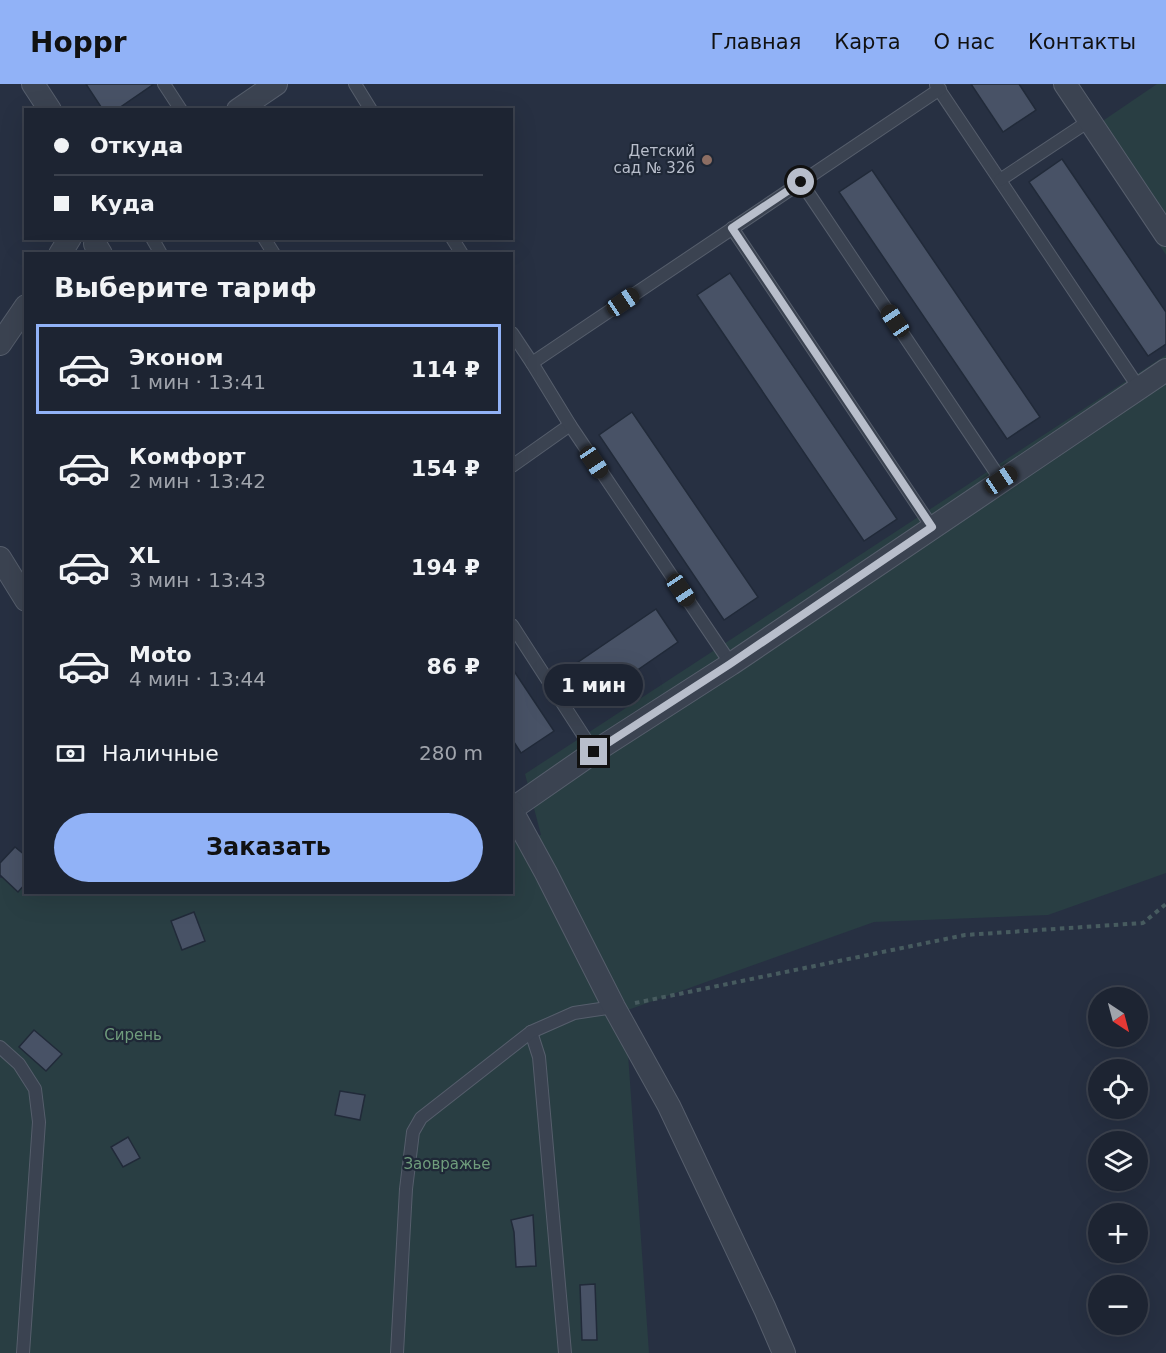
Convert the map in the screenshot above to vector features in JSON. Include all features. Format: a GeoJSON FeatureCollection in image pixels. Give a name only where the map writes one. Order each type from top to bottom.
{"type":"FeatureCollection","features":[{"type":"Feature","properties":{"kind":"street"},"geometry":{"type":"LineString","coordinates":[[33,84],[49,108]]}},
{"type":"Feature","properties":{"kind":"street"},"geometry":{"type":"LineString","coordinates":[[241,108],[276,84]]}},
{"type":"Feature","properties":{"kind":"street"},"geometry":{"type":"LineString","coordinates":[[1065,84],[1166,236]]}},
{"type":"Feature","properties":{"kind":"street"},"geometry":{"type":"LineString","coordinates":[[0,344],[24,309]]}},
{"type":"Feature","properties":{"kind":"street"},"geometry":{"type":"LineString","coordinates":[[513,809],[594,752],[730,664],[1166,370]]}},
{"type":"Feature","properties":{"kind":"street"},"geometry":{"type":"LineString","coordinates":[[0,558],[24,597]]}},
{"type":"Feature","properties":{"kind":"street"},"geometry":{"type":"LineString","coordinates":[[513,812],[614,1008],[669,1106],[784,1353]]}},
{"type":"Feature","properties":{"kind":"lane"},"geometry":{"type":"LineString","coordinates":[[164,84],[179,108]]}},
{"type":"Feature","properties":{"kind":"lane"},"geometry":{"type":"LineString","coordinates":[[355,84],[370,108]]}},
{"type":"Feature","properties":{"kind":"lane"},"geometry":{"type":"LineString","coordinates":[[532,363],[938,87],[1139,388]]}},
{"type":"Feature","properties":{"kind":"lane"},"geometry":{"type":"LineString","coordinates":[[1000,180],[1089,121]]}},
{"type":"Feature","properties":{"kind":"lane"},"geometry":{"type":"LineString","coordinates":[[801,182],[1001,480]]}},
{"type":"Feature","properties":{"kind":"lane"},"geometry":{"type":"LineString","coordinates":[[732,228],[932,527]]}},
{"type":"Feature","properties":{"kind":"lane"},"geometry":{"type":"LineString","coordinates":[[513,336],[730,664]]}},
{"type":"Feature","properties":{"kind":"lane"},"geometry":{"type":"LineString","coordinates":[[513,465],[570,425]]}},
{"type":"Feature","properties":{"kind":"lane"},"geometry":{"type":"LineString","coordinates":[[513,627],[594,752]]}},
{"type":"Feature","properties":{"kind":"lane"},"geometry":{"type":"LineString","coordinates":[[397,1353],[406,1190],[413,1132],[421,1118],[531,1032],[574,1012],[614,1008]]}},
{"type":"Feature","properties":{"kind":"lane"},"geometry":{"type":"LineString","coordinates":[[531,1032],[539,1057],[565,1353]]}},
{"type":"Feature","properties":{"kind":"lane"},"geometry":{"type":"LineString","coordinates":[[0,1047],[19,1064],[35,1089],[39,1122],[23,1353]]}},
{"type":"Feature","properties":{"kind":"path"},"geometry":{"type":"LineString","coordinates":[[614,1008],[965,935],[1143,923],[1166,904]]}},
{"type":"Feature","properties":{"kind":"green space"},"geometry":{"type":"Polygon","coordinates":[[[1157,84],[1166,84],[1166,255],[1085,133],[1157,84]]]}},
{"type":"Feature","properties":{"kind":"green space"},"geometry":{"type":"Polygon","coordinates":[[[1166,355],[1166,873],[1048,915],[874,922],[625,1011],[649,1353],[0,1353],[0,878],[24,878],[24,894],[513,894],[513,841],[541,835],[525,774],[1166,355]]]}},
{"type":"Feature","properties":{"kind":"building"},"geometry":{"type":"Polygon","coordinates":[[[86,84],[154,84],[119,108],[102,108],[86,84]]]}},
{"type":"Feature","properties":{"kind":"building"},"geometry":{"type":"Polygon","coordinates":[[[971,84],[1019,84],[1036,110],[1003,132],[971,84]]]}},
{"type":"Feature","properties":{"kind":"building"},"geometry":{"type":"Polygon","coordinates":[[[1062,159],[1166,312],[1166,344],[1148,356],[1029,182],[1062,159]]]}},
{"type":"Feature","properties":{"kind":"building"},"geometry":{"type":"Polygon","coordinates":[[[872,170],[1040,417],[1007,439],[839,192],[872,170]]]}},
{"type":"Feature","properties":{"kind":"building"},"geometry":{"type":"Polygon","coordinates":[[[730,273],[897,519],[864,541],[697,295],[730,273]]]}},
{"type":"Feature","properties":{"kind":"building"},"geometry":{"type":"Polygon","coordinates":[[[632,412],[758,597],[724,620],[599,435],[632,412]]]}},
{"type":"Feature","properties":{"kind":"building"},"geometry":{"type":"Polygon","coordinates":[[[656,609],[678,642],[591,702],[568,669],[656,609]]]}},
{"type":"Feature","properties":{"kind":"building"},"geometry":{"type":"Polygon","coordinates":[[[513,670],[554,731],[521,753],[513,741],[513,670]]]}},
{"type":"Feature","properties":{"kind":"building"},"geometry":{"type":"Polygon","coordinates":[[[15,847],[24,854],[24,885],[18,892],[0,875],[0,863],[15,847]]]}},
{"type":"Feature","properties":{"kind":"building"},"geometry":{"type":"Polygon","coordinates":[[[194,912],[205,941],[182,950],[171,921],[194,912]]]}},
{"type":"Feature","properties":{"kind":"building"},"geometry":{"type":"Polygon","coordinates":[[[34,1030],[62,1054],[46,1071],[19,1047],[34,1030]]]}},
{"type":"Feature","properties":{"kind":"building"},"geometry":{"type":"Polygon","coordinates":[[[340,1091],[365,1095],[360,1120],[335,1115],[340,1091]]]}},
{"type":"Feature","properties":{"kind":"building"},"geometry":{"type":"Polygon","coordinates":[[[128,1137],[140,1158],[123,1167],[111,1147],[128,1137]]]}},
{"type":"Feature","properties":{"kind":"building"},"geometry":{"type":"Polygon","coordinates":[[[533,1215],[536,1266],[516,1267],[511,1220],[533,1215]]]}},
{"type":"Feature","properties":{"kind":"building"},"geometry":{"type":"Polygon","coordinates":[[[595,1284],[597,1340],[582,1340],[580,1285],[595,1284]]]}},
{"type":"Feature","properties":{"kind":"place","name":"Детский сад № 326"},"geometry":{"type":"Point","coordinates":[707,160]}},
{"type":"Feature","properties":{"kind":"route"},"geometry":{"type":"LineString","coordinates":[[594,752],[730,664],[932,527],[732,228],[801,182]]}},
{"type":"Feature","properties":{"kind":"park label","name":"Сирень"},"geometry":{"type":"Point","coordinates":[133,1035]}},
{"type":"Feature","properties":{"kind":"park label","name":"Заовражье"},"geometry":{"type":"Point","coordinates":[447,1164]}}]}
